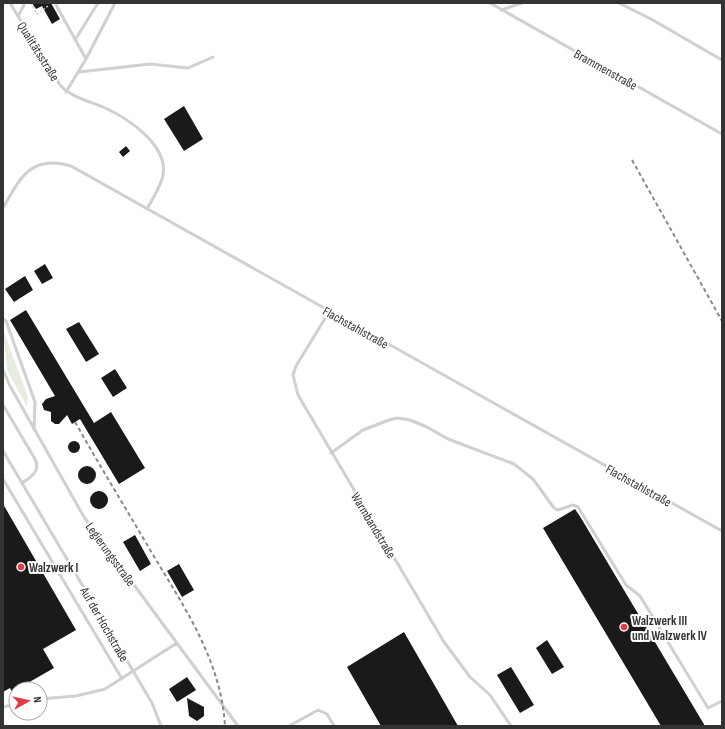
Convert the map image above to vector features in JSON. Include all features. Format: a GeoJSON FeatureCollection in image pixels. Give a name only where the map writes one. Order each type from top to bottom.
{"type":"FeatureCollection","features":[{"type":"Feature","properties":{"kind":"lane","name":"Qualitätsstraße"},"geometry":{"type":"LineString","coordinates":[[10,3],[60,85],[66,92],[110,110],[150,138],[159,151],[163,163],[163,179],[147,209]]}},
{"type":"Feature","properties":{"kind":"lane"},"geometry":{"type":"LineString","coordinates":[[18,16],[24,5],[23,3]]}},
{"type":"Feature","properties":{"kind":"lane"},"geometry":{"type":"LineString","coordinates":[[55,3],[86,59]]}},
{"type":"Feature","properties":{"kind":"lane"},"geometry":{"type":"LineString","coordinates":[[75,40],[98,3]]}},
{"type":"Feature","properties":{"kind":"lane"},"geometry":{"type":"LineString","coordinates":[[66,92],[79,72],[115,3]]}},
{"type":"Feature","properties":{"kind":"lane","name":"Brammenstraße"},"geometry":{"type":"LineString","coordinates":[[490,3],[722,134]]}},
{"type":"Feature","properties":{"kind":"lane"},"geometry":{"type":"LineString","coordinates":[[501,10],[522,3]]}},
{"type":"Feature","properties":{"kind":"lane"},"geometry":{"type":"LineString","coordinates":[[619,3],[651,19],[722,60]]}},
{"type":"Feature","properties":{"kind":"lane"},"geometry":{"type":"LineString","coordinates":[[79,72],[150,64],[188,68],[213,57]]}},
{"type":"Feature","properties":{"kind":"lane","name":"Flachstahlstraße"},"geometry":{"type":"LineString","coordinates":[[3,208],[19,179],[25,173],[40,164],[49,162],[71,166],[722,531]]}},
{"type":"Feature","properties":{"kind":"lane","name":"Warmbandstraße"},"geometry":{"type":"LineString","coordinates":[[329,312],[304,351],[293,376],[298,395],[444,642],[470,677],[490,695],[511,726]]}},
{"type":"Feature","properties":{"kind":"lane"},"geometry":{"type":"LineString","coordinates":[[3,319],[6,321],[35,402],[34,430]]}},
{"type":"Feature","properties":{"kind":"lane","name":"Legierungsstraße"},"geometry":{"type":"LineString","coordinates":[[3,370],[34,430],[84,516],[238,726]]}},
{"type":"Feature","properties":{"kind":"lane"},"geometry":{"type":"LineString","coordinates":[[3,405],[37,462],[35,473],[22,483]]}},
{"type":"Feature","properties":{"kind":"lane"},"geometry":{"type":"LineString","coordinates":[[331,453],[363,430],[397,418],[410,420],[427,426],[448,439],[514,464],[533,479],[554,508],[558,510],[573,505],[578,507],[626,585],[640,596],[708,708],[722,701]]}},
{"type":"Feature","properties":{"kind":"lane","name":"Auf der Hochstraße"},"geometry":{"type":"LineString","coordinates":[[3,451],[152,703],[161,726]]}},
{"type":"Feature","properties":{"kind":"lane"},"geometry":{"type":"LineString","coordinates":[[3,478],[122,679]]}},
{"type":"Feature","properties":{"kind":"lane"},"geometry":{"type":"LineString","coordinates":[[48,698],[94,693],[122,679],[177,643]]}},
{"type":"Feature","properties":{"kind":"lane"},"geometry":{"type":"LineString","coordinates":[[289,726],[318,710],[327,714],[334,726]]}},
{"type":"Feature","properties":{"kind":"path"},"geometry":{"type":"LineString","coordinates":[[30,3],[37,14],[48,6]]}},
{"type":"Feature","properties":{"kind":"shaded area"},"geometry":{"type":"Polygon","coordinates":[[[3,330],[28,397],[27,407],[7,370],[3,330]]]}},
{"type":"Feature","properties":{"kind":"building"},"geometry":{"type":"Polygon","coordinates":[[[32,3],[51,3],[60,19],[52,24],[42,6],[36,9],[32,3]]]}},
{"type":"Feature","properties":{"kind":"building"},"geometry":{"type":"Polygon","coordinates":[[[184,106],[203,139],[184,151],[164,119],[184,106]]]}},
{"type":"Feature","properties":{"kind":"building"},"geometry":{"type":"Polygon","coordinates":[[[126,146],[130,151],[123,157],[119,152],[126,146]]]}},
{"type":"Feature","properties":{"kind":"building"},"geometry":{"type":"Polygon","coordinates":[[[45,264],[53,278],[42,284],[34,271],[45,264]]]}},
{"type":"Feature","properties":{"kind":"building"},"geometry":{"type":"Polygon","coordinates":[[[25,276],[33,290],[14,302],[5,289],[25,276]]]}},
{"type":"Feature","properties":{"kind":"building"},"geometry":{"type":"Polygon","coordinates":[[[26,310],[94,423],[111,412],[145,468],[119,484],[80,419],[72,424],[67,415],[59,424],[55,424],[51,421],[51,412],[44,410],[42,404],[46,399],[55,396],[10,320],[26,310]]]}},
{"type":"Feature","properties":{"kind":"building"},"geometry":{"type":"Polygon","coordinates":[[[79,322],[99,354],[86,362],[66,329],[79,322]]]}},
{"type":"Feature","properties":{"kind":"building"},"geometry":{"type":"Polygon","coordinates":[[[115,369],[127,388],[113,397],[101,378],[115,369]]]}},
{"type":"Feature","properties":{"kind":"building"},"geometry":{"type":"Polygon","coordinates":[[[72,441],[76,441],[80,447],[76,453],[72,453],[68,449],[68,445],[72,441]]]}},
{"type":"Feature","properties":{"kind":"building"},"geometry":{"type":"Polygon","coordinates":[[[83,466],[91,466],[96,471],[94,482],[91,484],[83,484],[78,479],[78,471],[83,466]]]}},
{"type":"Feature","properties":{"kind":"building"},"geometry":{"type":"Polygon","coordinates":[[[95,491],[103,491],[108,496],[106,507],[103,509],[95,509],[90,504],[90,496],[95,491]]]}},
{"type":"Feature","properties":{"kind":"building","name":"Walzwerk I"},"geometry":{"type":"Polygon","coordinates":[[[3,504],[76,630],[43,649],[54,668],[31,681],[8,681],[8,689],[3,692],[3,504]]]}},
{"type":"Feature","properties":{"kind":"building","name":"Walzwerk III und Walzwerk IV"},"geometry":{"type":"Polygon","coordinates":[[[575,509],[705,726],[661,726],[543,528],[575,509]]]}},
{"type":"Feature","properties":{"kind":"building"},"geometry":{"type":"Polygon","coordinates":[[[135,535],[151,564],[140,571],[123,542],[135,535]]]}},
{"type":"Feature","properties":{"kind":"building"},"geometry":{"type":"Polygon","coordinates":[[[179,564],[194,590],[182,597],[167,571],[179,564]]]}},
{"type":"Feature","properties":{"kind":"building"},"geometry":{"type":"Polygon","coordinates":[[[404,632],[458,726],[381,726],[347,667],[404,632]]]}},
{"type":"Feature","properties":{"kind":"building"},"geometry":{"type":"Polygon","coordinates":[[[547,640],[564,667],[552,674],[536,648],[547,640]]]}},
{"type":"Feature","properties":{"kind":"building"},"geometry":{"type":"Polygon","coordinates":[[[511,667],[534,705],[520,713],[497,675],[511,667]]]}},
{"type":"Feature","properties":{"kind":"building"},"geometry":{"type":"Polygon","coordinates":[[[187,677],[196,690],[177,702],[169,689],[187,677]]]}},
{"type":"Feature","properties":{"kind":"building"},"geometry":{"type":"Polygon","coordinates":[[[187,698],[204,707],[204,716],[197,721],[189,716],[187,698]]]}},
{"type":"Feature","properties":{"kind":"railway"},"geometry":{"type":"LineString","coordinates":[[632,160],[722,321]]}},
{"type":"Feature","properties":{"kind":"railway"},"geometry":{"type":"LineString","coordinates":[[75,422],[199,635],[209,656],[216,679],[222,702],[225,726]]}},
{"type":"Feature","properties":{"kind":"place","name":"Walzwerk I"},"geometry":{"type":"Point","coordinates":[21,567]}},
{"type":"Feature","properties":{"kind":"place","name":"Walzwerk III und Walzwerk IV"},"geometry":{"type":"Point","coordinates":[624,627]}}]}
